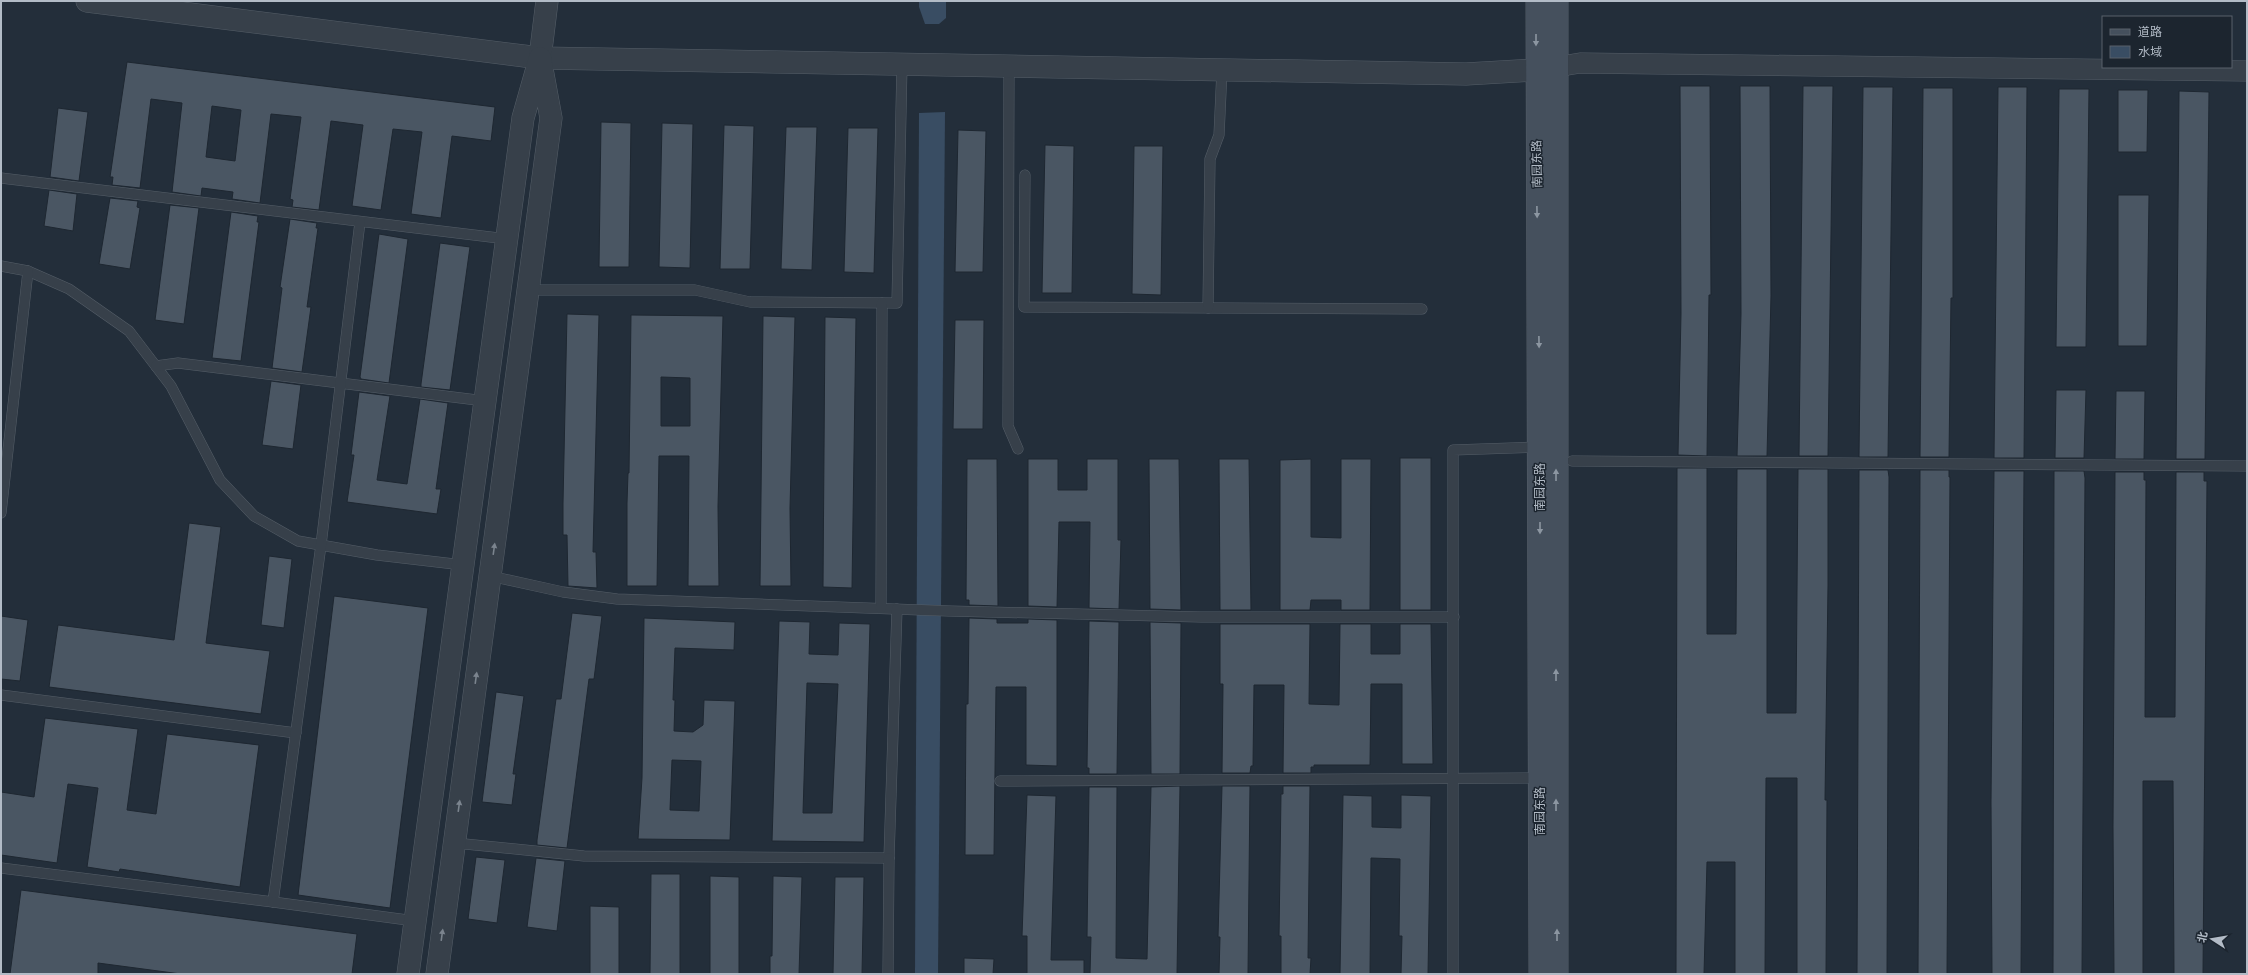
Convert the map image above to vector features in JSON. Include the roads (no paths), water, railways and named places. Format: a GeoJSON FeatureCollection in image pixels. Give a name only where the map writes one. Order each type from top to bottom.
{"type":"FeatureCollection","features":[{"type":"Feature","properties":{"kind":"main road","name":"南园东路"},"geometry":{"type":"LineString","coordinates":[[1537,1],[1546,69],[1557,974]]}},
{"type":"Feature","properties":{"kind":"main road","name":"南园东路"},"geometry":{"type":"LineString","coordinates":[[1540,974],[1540,448],[1546,69],[1557,1]]}},
{"type":"Feature","properties":{"kind":"street"},"geometry":{"type":"LineString","coordinates":[[87,1],[540,58],[1466,74],[1546,69],[1588,63],[2247,70]]}},
{"type":"Feature","properties":{"kind":"street"},"geometry":{"type":"LineString","coordinates":[[408,974],[523,118],[540,58],[547,1]]}},
{"type":"Feature","properties":{"kind":"street"},"geometry":{"type":"LineString","coordinates":[[437,974],[551,118],[540,58]]}},
{"type":"Feature","properties":{"kind":"street"},"geometry":{"type":"LineString","coordinates":[[463,565],[490,576]]}},
{"type":"Feature","properties":{"kind":"lane"},"geometry":{"type":"LineString","coordinates":[[528,290],[695,290],[750,302],[896,303],[902,64]]}},
{"type":"Feature","properties":{"kind":"lane"},"geometry":{"type":"LineString","coordinates":[[1009,66],[1008,426],[1018,448]]}},
{"type":"Feature","properties":{"kind":"lane"},"geometry":{"type":"LineString","coordinates":[[1208,308],[1210,159],[1219,135],[1222,70]]}},
{"type":"Feature","properties":{"kind":"lane"},"geometry":{"type":"LineString","coordinates":[[1025,175],[1024,307],[1422,309]]}},
{"type":"Feature","properties":{"kind":"lane"},"geometry":{"type":"LineString","coordinates":[[1,178],[507,239]]}},
{"type":"Feature","properties":{"kind":"lane"},"geometry":{"type":"LineString","coordinates":[[273,902],[321,545],[360,222]]}},
{"type":"Feature","properties":{"kind":"lane"},"geometry":{"type":"LineString","coordinates":[[1,266],[28,271],[69,290],[129,331],[171,386],[220,480],[254,516],[298,541],[377,555],[463,565]]}},
{"type":"Feature","properties":{"kind":"lane"},"geometry":{"type":"LineString","coordinates":[[1,513],[28,271]]}},
{"type":"Feature","properties":{"kind":"lane"},"geometry":{"type":"LineString","coordinates":[[881,608],[882,303]]}},
{"type":"Feature","properties":{"kind":"lane"},"geometry":{"type":"LineString","coordinates":[[156,366],[178,363],[485,401]]}},
{"type":"Feature","properties":{"kind":"lane"},"geometry":{"type":"LineString","coordinates":[[1453,974],[1453,450],[1540,448]]}},
{"type":"Feature","properties":{"kind":"lane"},"geometry":{"type":"LineString","coordinates":[[1572,461],[2247,466]]}},
{"type":"Feature","properties":{"kind":"lane"},"geometry":{"type":"LineString","coordinates":[[490,576],[563,592],[617,599],[912,610],[1200,617],[1454,617]]}},
{"type":"Feature","properties":{"kind":"lane"},"geometry":{"type":"LineString","coordinates":[[888,974],[889,858],[897,609]]}},
{"type":"Feature","properties":{"kind":"lane"},"geometry":{"type":"LineString","coordinates":[[1,695],[296,733]]}},
{"type":"Feature","properties":{"kind":"lane"},"geometry":{"type":"LineString","coordinates":[[1000,781],[1540,778]]}},
{"type":"Feature","properties":{"kind":"lane"},"geometry":{"type":"LineString","coordinates":[[455,843],[584,856],[889,858]]}},
{"type":"Feature","properties":{"kind":"lane"},"geometry":{"type":"LineString","coordinates":[[1,868],[273,902],[415,922]]}},
{"type":"Feature","properties":{"kind":"water"},"geometry":{"type":"Polygon","coordinates":[[[919,1],[946,1],[946,18],[939,24],[925,24],[919,7],[919,1]]]}},
{"type":"Feature","properties":{"kind":"water"},"geometry":{"type":"Polygon","coordinates":[[[945,112],[938,974],[915,974],[919,113],[945,112]]]}}]}
